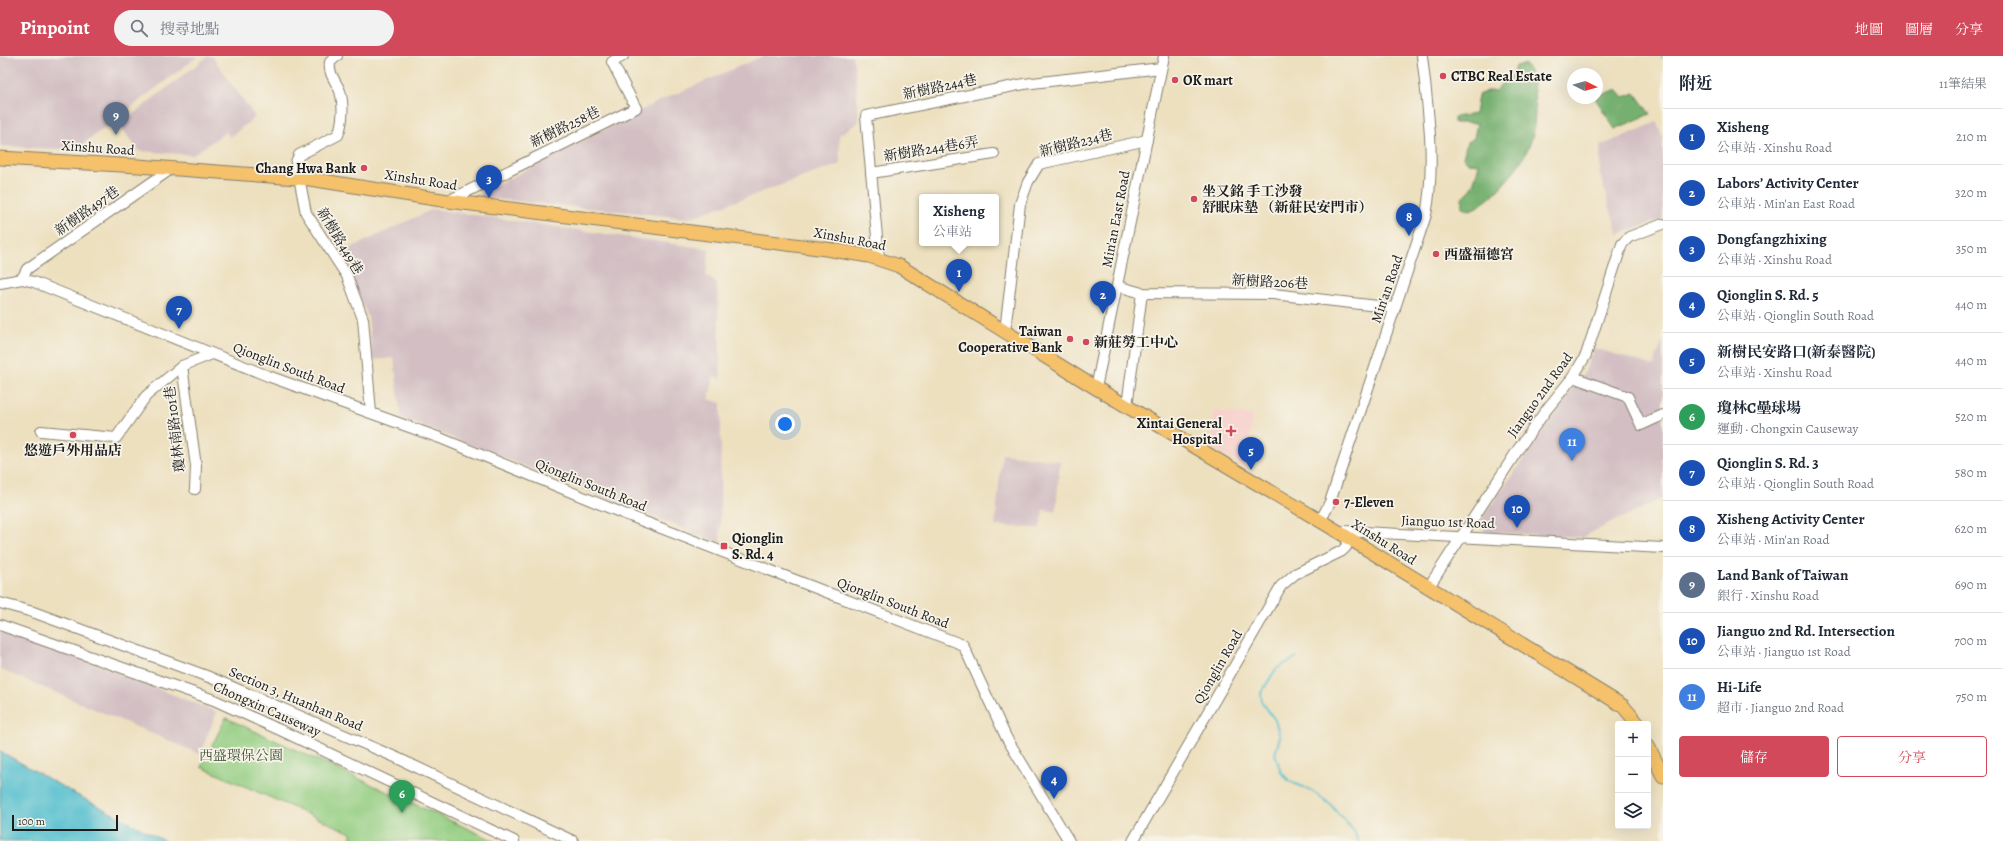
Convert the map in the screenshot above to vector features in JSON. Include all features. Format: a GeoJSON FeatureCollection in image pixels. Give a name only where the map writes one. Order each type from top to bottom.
{"type":"FeatureCollection","features":[{"type":"Feature","properties":{"kind":"main road","name":"Xinshu Road"},"geometry":{"type":"LineString","coordinates":[[0,158],[298,178],[448,201],[826,249],[879,259],[899,266],[1096,388],[1324,524],[1349,535],[1428,588],[1623,706],[1636,721]]}},
{"type":"Feature","properties":{"kind":"main road"},"geometry":{"type":"LineString","coordinates":[[1651,752],[1663,776]]}},
{"type":"Feature","properties":{"kind":"street","name":"新樹路449巷"},"geometry":{"type":"LineString","coordinates":[[337,56],[330,62],[329,69],[340,92],[341,127],[338,135],[299,155],[296,162],[306,213],[347,276],[362,319],[371,413]]}},
{"type":"Feature","properties":{"kind":"street","name":"新樹路258巷"},"geometry":{"type":"LineString","coordinates":[[448,201],[636,108],[612,62],[623,56]]}},
{"type":"Feature","properties":{"kind":"street","name":"Min'an East Road"},"geometry":{"type":"LineString","coordinates":[[1096,388],[1164,56]]}},
{"type":"Feature","properties":{"kind":"street","name":"Min'an Road"},"geometry":{"type":"LineString","coordinates":[[1324,524],[1429,202],[1431,181],[1430,134],[1422,56]]}},
{"type":"Feature","properties":{"kind":"street","name":"新樹路244巷"},"geometry":{"type":"LineString","coordinates":[[879,259],[866,116],[1024,84],[1161,68]]}},
{"type":"Feature","properties":{"kind":"street","name":"新樹路234巷"},"geometry":{"type":"LineString","coordinates":[[1005,332],[1020,204],[1028,182],[1039,164],[1147,140]]}},
{"type":"Feature","properties":{"kind":"street","name":"新樹路244巷6弄"},"geometry":{"type":"LineString","coordinates":[[871,173],[994,154]]}},
{"type":"Feature","properties":{"kind":"street","name":"新樹路497巷"},"geometry":{"type":"LineString","coordinates":[[22,279],[27,269],[171,169]]}},
{"type":"Feature","properties":{"kind":"street","name":"Jianguo 2nd Road"},"geometry":{"type":"LineString","coordinates":[[1428,588],[1528,435],[1573,377],[1586,355],[1622,244],[1629,237],[1663,224]]}},
{"type":"Feature","properties":{"kind":"street","name":"Qionglin South Road"},"geometry":{"type":"LineString","coordinates":[[0,283],[22,279],[34,282],[212,354],[440,438],[750,564],[963,645],[1006,737],[1069,841]]}},
{"type":"Feature","properties":{"kind":"street","name":"新樹路206巷"},"geometry":{"type":"LineString","coordinates":[[1117,286],[1142,293],[1273,294],[1395,308]]}},
{"type":"Feature","properties":{"kind":"street"},"geometry":{"type":"LineString","coordinates":[[1127,406],[1142,293]]}},
{"type":"Feature","properties":{"kind":"street"},"geometry":{"type":"LineString","coordinates":[[41,431],[116,438],[146,396],[182,366],[212,354]]}},
{"type":"Feature","properties":{"kind":"street","name":"瓊林南路101巷"},"geometry":{"type":"LineString","coordinates":[[182,366],[196,466],[195,488]]}},
{"type":"Feature","properties":{"kind":"street"},"geometry":{"type":"LineString","coordinates":[[1573,377],[1628,397],[1641,425],[1663,415]]}},
{"type":"Feature","properties":{"kind":"street","name":"Jianguo 1st Road"},"geometry":{"type":"LineString","coordinates":[[1349,535],[1460,537],[1663,548]]}},
{"type":"Feature","properties":{"kind":"street","name":"Qionglin Road"},"geometry":{"type":"LineString","coordinates":[[1133,841],[1281,586],[1295,574],[1342,551],[1349,535]]}},
{"type":"Feature","properties":{"kind":"street","name":"Section 3, Huanhan Road"},"geometry":{"type":"LineString","coordinates":[[0,603],[32,612],[209,677],[395,757],[573,841]]}},
{"type":"Feature","properties":{"kind":"street","name":"Chongxin Causeway"},"geometry":{"type":"LineString","coordinates":[[0,625],[155,678],[214,700],[514,841]]}},
{"type":"Feature","properties":{"kind":"shaded area"},"geometry":{"type":"Polygon","coordinates":[[[0,56],[198,56],[75,150],[0,146],[0,56]]]}},
{"type":"Feature","properties":{"kind":"shaded area"},"geometry":{"type":"Polygon","coordinates":[[[208,56],[212,56],[255,117],[230,137],[226,132],[193,155],[139,151],[119,125],[208,56]]]}},
{"type":"Feature","properties":{"kind":"shaded area"},"geometry":{"type":"Polygon","coordinates":[[[763,56],[852,56],[855,69],[859,122],[839,135],[840,164],[689,218],[474,197],[657,102],[763,56]]]}},
{"type":"Feature","properties":{"kind":"shaded area"},"geometry":{"type":"Polygon","coordinates":[[[1657,122],[1663,139],[1663,219],[1618,234],[1600,175],[1600,146],[1657,122]]]}},
{"type":"Feature","properties":{"kind":"shaded area"},"geometry":{"type":"Polygon","coordinates":[[[433,209],[709,249],[706,276],[717,283],[721,380],[714,376],[709,399],[721,403],[720,543],[401,418],[394,358],[373,360],[368,316],[338,254],[433,209]]]}},
{"type":"Feature","properties":{"kind":"shaded area"},"geometry":{"type":"Polygon","coordinates":[[[1663,339],[1663,458],[1661,459],[1663,463],[1663,498],[1582,537],[1485,532],[1481,526],[1482,518],[1585,371],[1594,348],[1654,366],[1663,339]]]}},
{"type":"Feature","properties":{"kind":"shaded area","name":"Xintai General Hospital"},"geometry":{"type":"Polygon","coordinates":[[[1214,411],[1252,415],[1247,469],[1211,447],[1214,411]]]}},
{"type":"Feature","properties":{"kind":"shaded area"},"geometry":{"type":"Polygon","coordinates":[[[1002,454],[1060,461],[1056,511],[1043,510],[1040,528],[995,526],[1002,454]]]}},
{"type":"Feature","properties":{"kind":"shaded area"},"geometry":{"type":"Polygon","coordinates":[[[0,632],[70,654],[217,712],[200,754],[0,669],[0,632]]]}},
{"type":"Feature","properties":{"kind":"green space"},"geometry":{"type":"Polygon","coordinates":[[[1525,64],[1532,79],[1535,101],[1533,134],[1531,141],[1522,160],[1497,191],[1479,206],[1470,210],[1462,207],[1463,196],[1470,190],[1479,164],[1469,163],[1463,158],[1467,142],[1474,138],[1477,123],[1454,123],[1454,117],[1475,114],[1478,95],[1487,91],[1495,91],[1506,79],[1511,78],[1516,66],[1525,64]]]}},
{"type":"Feature","properties":{"kind":"green space"},"geometry":{"type":"Polygon","coordinates":[[[1617,89],[1624,97],[1635,93],[1650,114],[1615,129],[1599,104],[1603,104],[1603,95],[1617,89]]]}},
{"type":"Feature","properties":{"kind":"green space","name":"西盛環保公園"},"geometry":{"type":"Polygon","coordinates":[[[226,718],[495,841],[351,841],[351,833],[201,767],[226,718]]]}},
{"type":"Feature","properties":{"kind":"water"},"geometry":{"type":"Polygon","coordinates":[[[0,751],[77,795],[165,841],[0,841],[0,751]]]}},
{"type":"Feature","properties":{"kind":"waterway"},"geometry":{"type":"LineString","coordinates":[[1297,657],[1276,669],[1261,693],[1262,702],[1275,720],[1280,737],[1275,754],[1281,772],[1289,781],[1312,791],[1330,804],[1354,831],[1358,841]]}},
{"type":"Feature","properties":{"kind":"place","name":"CTBC Real Estate"},"geometry":{"type":"Point","coordinates":[1443,76]}},
{"type":"Feature","properties":{"kind":"place","name":"OK mart"},"geometry":{"type":"Point","coordinates":[1175,80]}},
{"type":"Feature","properties":{"kind":"place","name":"Land Bank of Taiwan"},"geometry":{"type":"Point","coordinates":[116,135]}},
{"type":"Feature","properties":{"kind":"place","name":"Chang Hwa Bank"},"geometry":{"type":"Point","coordinates":[364,168]}},
{"type":"Feature","properties":{"kind":"place","name":"Dongfangzhixing"},"geometry":{"type":"Point","coordinates":[489,198]}},
{"type":"Feature","properties":{"kind":"place","name":"坐又銘 手工沙發 舒眠床墊 （新莊民安門市）"},"geometry":{"type":"Point","coordinates":[1194,199]}},
{"type":"Feature","properties":{"kind":"place","name":"Xisheng Activity Center"},"geometry":{"type":"Point","coordinates":[1409,236]}},
{"type":"Feature","properties":{"kind":"place","name":"西盛福德宮"},"geometry":{"type":"Point","coordinates":[1436,254]}},
{"type":"Feature","properties":{"kind":"place","name":"Xisheng"},"geometry":{"type":"Point","coordinates":[959,292]}},
{"type":"Feature","properties":{"kind":"place","name":"Labors’ Activity Center"},"geometry":{"type":"Point","coordinates":[1103,314]}},
{"type":"Feature","properties":{"kind":"place","name":"Qionglin S. Rd. 3"},"geometry":{"type":"Point","coordinates":[179,329]}},
{"type":"Feature","properties":{"kind":"place","name":"Taiwan Cooperative Bank"},"geometry":{"type":"Point","coordinates":[1070,339]}},
{"type":"Feature","properties":{"kind":"place","name":"新莊勞工中心"},"geometry":{"type":"Point","coordinates":[1086,342]}},
{"type":"Feature","properties":{"kind":"place","name":"Xintai General Hospital"},"geometry":{"type":"Point","coordinates":[1231,431]}},
{"type":"Feature","properties":{"kind":"place","name":"悠遊戶外用品店"},"geometry":{"type":"Point","coordinates":[73,435]}},
{"type":"Feature","properties":{"kind":"place","name":"Hi-Life"},"geometry":{"type":"Point","coordinates":[1572,461]}},
{"type":"Feature","properties":{"kind":"place","name":"新樹民安路口(新泰醫院)"},"geometry":{"type":"Point","coordinates":[1251,470]}},
{"type":"Feature","properties":{"kind":"place","name":"7-Eleven"},"geometry":{"type":"Point","coordinates":[1336,502]}},
{"type":"Feature","properties":{"kind":"place","name":"Jianguo 2nd Rd. Intersection"},"geometry":{"type":"Point","coordinates":[1517,528]}},
{"type":"Feature","properties":{"kind":"place","name":"Qionglin S. Rd. 4"},"geometry":{"type":"Point","coordinates":[724,546]}},
{"type":"Feature","properties":{"kind":"place","name":"Qionglin S. Rd. 5"},"geometry":{"type":"Point","coordinates":[1054,799]}},
{"type":"Feature","properties":{"kind":"place","name":"瓊林C壘球場"},"geometry":{"type":"Point","coordinates":[402,813]}}]}
